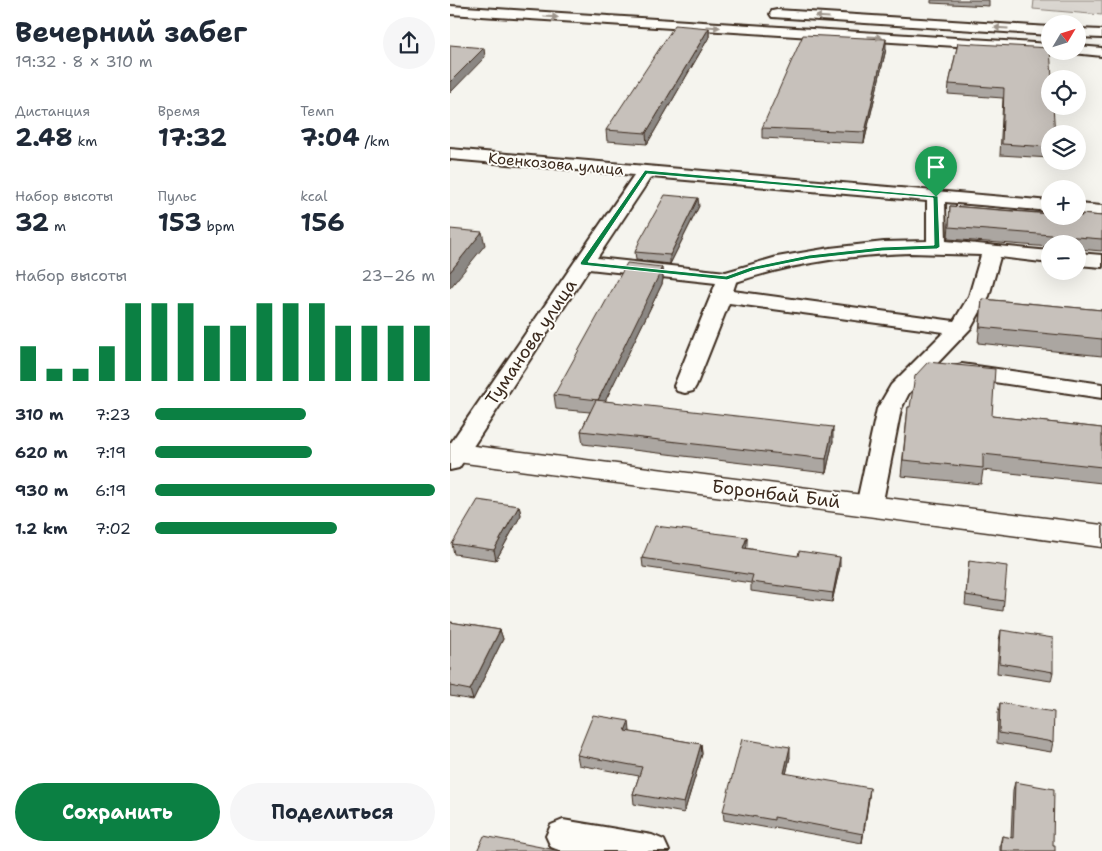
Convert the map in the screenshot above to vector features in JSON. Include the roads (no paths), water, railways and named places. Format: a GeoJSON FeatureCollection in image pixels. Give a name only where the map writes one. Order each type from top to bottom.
{"type":"FeatureCollection","features":[{"type":"Feature","properties":{"kind":"street"},"geometry":{"type":"LineString","coordinates":[[450,10],[1041,47]]}},
{"type":"Feature","properties":{"kind":"street"},"geometry":{"type":"LineString","coordinates":[[759,13],[1041,30]]}},
{"type":"Feature","properties":{"kind":"street"},"geometry":{"type":"LineString","coordinates":[[1086,33],[1102,34]]}},
{"type":"Feature","properties":{"kind":"street"},"geometry":{"type":"LineString","coordinates":[[1086,51],[1102,52]]}},
{"type":"Feature","properties":{"kind":"street","name":"Коенкозова улица"},"geometry":{"type":"LineString","coordinates":[[450,154],[1041,205]]}},
{"type":"Feature","properties":{"kind":"street","name":"Туманова улица"},"geometry":{"type":"LineString","coordinates":[[452,455],[645,172]]}},
{"type":"Feature","properties":{"kind":"street"},"geometry":{"type":"LineString","coordinates":[[936,197],[937,247]]}},
{"type":"Feature","properties":{"kind":"street"},"geometry":{"type":"LineString","coordinates":[[1086,210],[1102,211]]}},
{"type":"Feature","properties":{"kind":"street"},"geometry":{"type":"LineString","coordinates":[[685,386],[724,287],[753,268],[809,257],[882,249],[937,247],[1041,255]]}},
{"type":"Feature","properties":{"kind":"street"},"geometry":{"type":"LineString","coordinates":[[869,506],[889,409],[899,390],[960,328],[979,296],[992,251]]}},
{"type":"Feature","properties":{"kind":"street"},"geometry":{"type":"LineString","coordinates":[[1086,260],[1102,261]]}},
{"type":"Feature","properties":{"kind":"street"},"geometry":{"type":"LineString","coordinates":[[584,263],[960,328]]}},
{"type":"Feature","properties":{"kind":"street"},"geometry":{"type":"LineString","coordinates":[[923,366],[1102,391]]}},
{"type":"Feature","properties":{"kind":"street","name":"Боронбай Бий"},"geometry":{"type":"LineString","coordinates":[[452,455],[1102,536]]}},
{"type":"Feature","properties":{"kind":"street"},"geometry":{"type":"LineString","coordinates":[[564,836],[652,851]]}}]}
